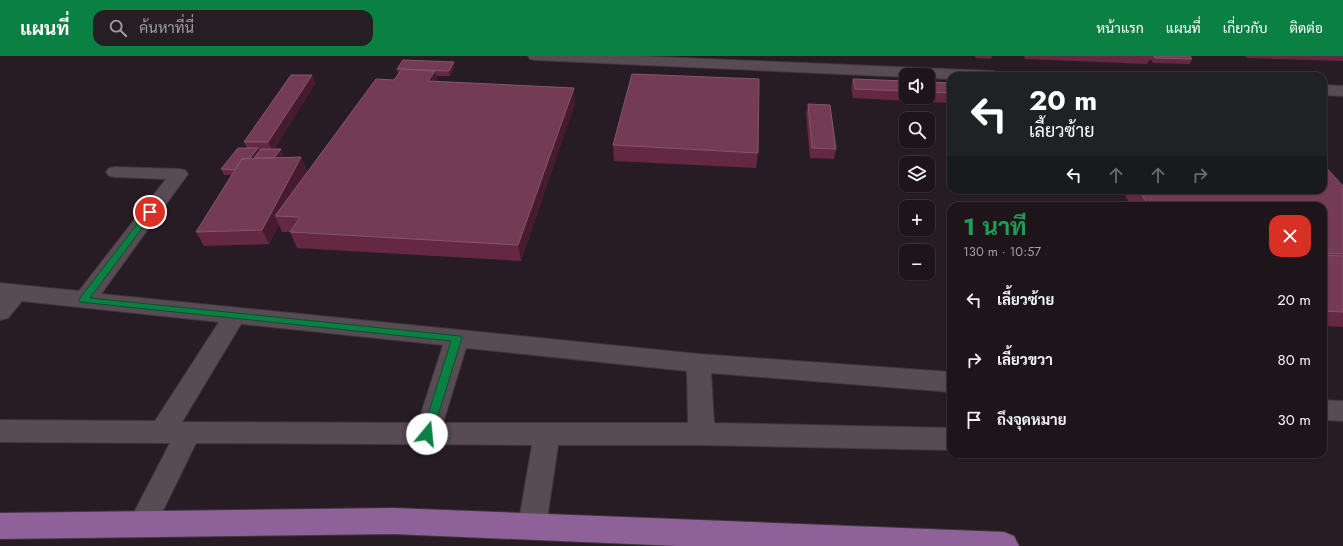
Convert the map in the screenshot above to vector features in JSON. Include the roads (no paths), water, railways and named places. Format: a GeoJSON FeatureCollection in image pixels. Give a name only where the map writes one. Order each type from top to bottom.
{"type":"FeatureCollection","features":[{"type":"Feature","properties":{"kind":"main road"},"geometry":{"type":"LineString","coordinates":[[0,526],[393,521],[1004,546]]}},
{"type":"Feature","properties":{"kind":"street"},"geometry":{"type":"LineString","coordinates":[[535,56],[947,74]]}},
{"type":"Feature","properties":{"kind":"street"},"geometry":{"type":"LineString","coordinates":[[1327,90],[1343,91]]}},
{"type":"Feature","properties":{"kind":"street"},"geometry":{"type":"LineString","coordinates":[[84,300],[179,174],[115,172]]}},
{"type":"Feature","properties":{"kind":"street"},"geometry":{"type":"LineString","coordinates":[[0,312],[8,292],[699,363],[947,382]]}},
{"type":"Feature","properties":{"kind":"street"},"geometry":{"type":"LineString","coordinates":[[162,432],[235,315]]}},
{"type":"Feature","properties":{"kind":"street"},"geometry":{"type":"LineString","coordinates":[[427,434],[457,338]]}},
{"type":"Feature","properties":{"kind":"street"},"geometry":{"type":"LineString","coordinates":[[699,363],[701,434]]}},
{"type":"Feature","properties":{"kind":"street"},"geometry":{"type":"LineString","coordinates":[[1327,410],[1343,412]]}},
{"type":"Feature","properties":{"kind":"street"},"geometry":{"type":"LineString","coordinates":[[0,431],[701,434],[947,439]]}},
{"type":"Feature","properties":{"kind":"street"},"geometry":{"type":"LineString","coordinates":[[142,524],[189,432]]}},
{"type":"Feature","properties":{"kind":"street"},"geometry":{"type":"LineString","coordinates":[[532,526],[547,434]]}}]}
